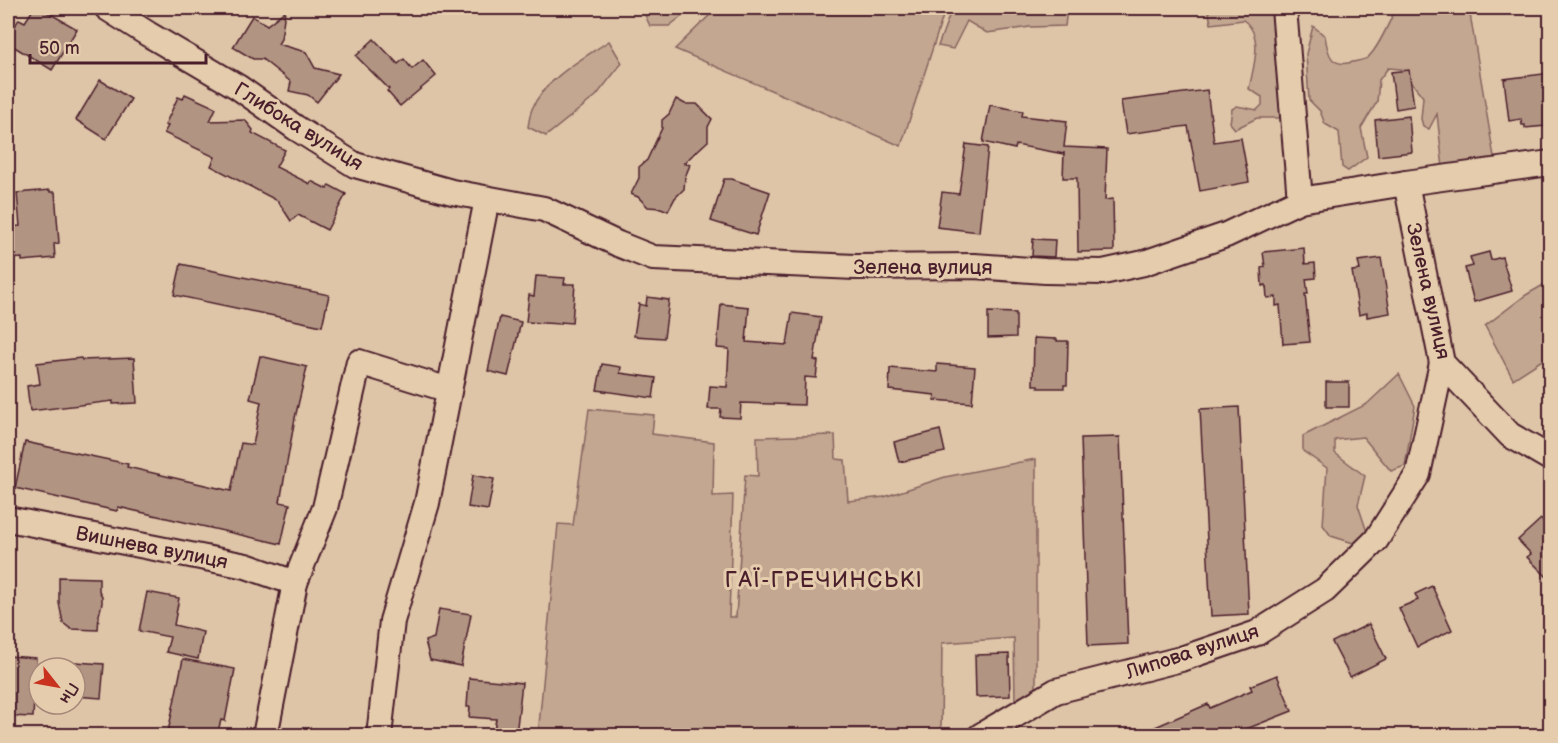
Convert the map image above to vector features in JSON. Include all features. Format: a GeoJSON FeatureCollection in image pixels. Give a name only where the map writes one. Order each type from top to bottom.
{"type":"FeatureCollection","features":[{"type":"Feature","properties":{"kind":"street","name":"Глибока вулиця"},"geometry":{"type":"LineString","coordinates":[[107,8],[238,87],[296,128],[355,165],[452,192],[544,209]]}},
{"type":"Feature","properties":{"kind":"street"},"geometry":{"type":"LineString","coordinates":[[1284,8],[1300,200]]}},
{"type":"Feature","properties":{"kind":"street"},"geometry":{"type":"LineString","coordinates":[[1406,183],[1551,162]]}},
{"type":"Feature","properties":{"kind":"street","name":"Зелена вулиця"},"geometry":{"type":"LineString","coordinates":[[544,209],[653,258],[855,267],[975,266],[1103,272],[1144,263],[1227,235],[1300,200],[1406,183],[1442,363],[1510,435],[1551,458]]}},
{"type":"Feature","properties":{"kind":"street"},"geometry":{"type":"LineString","coordinates":[[379,735],[392,621],[427,503],[487,199]]}},
{"type":"Feature","properties":{"kind":"street"},"geometry":{"type":"LineString","coordinates":[[265,735],[295,583],[325,508],[358,362],[449,390]]}},
{"type":"Feature","properties":{"kind":"street","name":"Липова вулиця"},"geometry":{"type":"LineString","coordinates":[[980,735],[1056,691],[1181,659],[1257,633],[1325,590],[1376,540],[1418,474],[1442,363]]}},
{"type":"Feature","properties":{"kind":"street","name":"Вишнева вулиця"},"geometry":{"type":"LineString","coordinates":[[8,519],[246,566],[295,583]]}},
{"type":"Feature","properties":{"kind":"shaded area"},"geometry":{"type":"Polygon","coordinates":[[[642,8],[693,8],[669,26],[650,26],[642,8]]]}},
{"type":"Feature","properties":{"kind":"shaded area"},"geometry":{"type":"Polygon","coordinates":[[[717,8],[940,8],[945,10],[901,146],[675,49],[717,8]]]}},
{"type":"Feature","properties":{"kind":"shaded area"},"geometry":{"type":"Polygon","coordinates":[[[952,8],[1107,8],[1086,13],[1067,10],[1065,26],[1030,27],[987,33],[967,21],[953,49],[938,46],[952,8]]]}},
{"type":"Feature","properties":{"kind":"shaded area"},"geometry":{"type":"Polygon","coordinates":[[[1208,8],[1271,8],[1287,105],[1281,118],[1257,118],[1235,129],[1230,123],[1232,109],[1237,106],[1257,110],[1262,105],[1262,97],[1249,89],[1255,62],[1256,43],[1250,26],[1243,20],[1211,24],[1208,8]]]}},
{"type":"Feature","properties":{"kind":"shaded area"},"geometry":{"type":"Polygon","coordinates":[[[1396,8],[1469,8],[1495,163],[1443,168],[1437,114],[1429,129],[1423,126],[1421,119],[1423,97],[1401,69],[1388,68],[1379,80],[1377,102],[1361,128],[1367,157],[1348,171],[1342,167],[1339,132],[1325,124],[1320,111],[1309,100],[1306,54],[1313,26],[1325,36],[1329,54],[1335,61],[1353,62],[1366,59],[1371,54],[1396,8]]]}},
{"type":"Feature","properties":{"kind":"shaded area"},"geometry":{"type":"Polygon","coordinates":[[[609,41],[622,63],[596,96],[546,136],[528,127],[532,109],[545,88],[566,70],[609,41]]]}},
{"type":"Feature","properties":{"kind":"shaded area"},"geometry":{"type":"Polygon","coordinates":[[[1550,281],[1550,355],[1513,379],[1485,326],[1526,295],[1550,281]]]}},
{"type":"Feature","properties":{"kind":"shaded area"},"geometry":{"type":"Polygon","coordinates":[[[1399,374],[1415,406],[1405,466],[1391,471],[1363,437],[1335,440],[1335,453],[1365,476],[1358,505],[1367,532],[1360,545],[1331,536],[1323,525],[1327,468],[1303,451],[1303,436],[1367,404],[1399,374]]]}},
{"type":"Feature","properties":{"kind":"shaded area"},"geometry":{"type":"Polygon","coordinates":[[[589,409],[654,415],[652,434],[714,442],[713,496],[733,495],[729,617],[736,617],[745,475],[758,476],[757,437],[835,435],[836,459],[845,460],[848,501],[884,497],[945,477],[1036,459],[1036,693],[1015,701],[1014,638],[942,643],[941,735],[538,736],[558,524],[573,525],[589,409]]]}},
{"type":"Feature","properties":{"kind":"building"},"geometry":{"type":"Polygon","coordinates":[[[34,8],[40,8],[77,29],[52,70],[8,43],[19,19],[25,22],[34,8]]]}},
{"type":"Feature","properties":{"kind":"building"},"geometry":{"type":"Polygon","coordinates":[[[285,11],[281,39],[278,44],[306,52],[315,68],[339,74],[317,102],[308,95],[289,91],[291,82],[262,59],[253,59],[233,47],[252,16],[267,25],[285,11]]]}},
{"type":"Feature","properties":{"kind":"building"},"geometry":{"type":"Polygon","coordinates":[[[374,39],[398,64],[404,59],[412,69],[423,60],[436,76],[400,106],[387,91],[389,89],[356,56],[374,39]]]}},
{"type":"Feature","properties":{"kind":"building"},"geometry":{"type":"Polygon","coordinates":[[[1409,70],[1414,106],[1396,109],[1391,72],[1409,70]]]}},
{"type":"Feature","properties":{"kind":"building"},"geometry":{"type":"Polygon","coordinates":[[[1551,73],[1551,120],[1545,121],[1546,126],[1525,128],[1521,119],[1509,121],[1504,79],[1551,73]]]}},
{"type":"Feature","properties":{"kind":"building"},"geometry":{"type":"Polygon","coordinates":[[[100,80],[131,99],[106,139],[76,120],[100,80]]]}},
{"type":"Feature","properties":{"kind":"building"},"geometry":{"type":"Polygon","coordinates":[[[1207,90],[1214,142],[1241,138],[1249,182],[1200,191],[1188,126],[1126,134],[1121,101],[1207,90]]]}},
{"type":"Feature","properties":{"kind":"building"},"geometry":{"type":"Polygon","coordinates":[[[185,94],[216,108],[210,121],[245,120],[253,130],[252,133],[285,150],[276,167],[310,184],[311,181],[327,189],[329,185],[346,194],[327,230],[298,215],[291,221],[278,201],[211,166],[215,157],[164,133],[168,126],[165,125],[178,97],[183,99],[185,94]]]}},
{"type":"Feature","properties":{"kind":"building"},"geometry":{"type":"Polygon","coordinates":[[[676,99],[685,104],[697,104],[712,119],[708,127],[708,141],[684,163],[690,165],[685,177],[684,189],[675,198],[668,211],[648,207],[638,197],[631,194],[639,178],[639,167],[647,160],[662,128],[662,120],[669,114],[676,99]]]}},
{"type":"Feature","properties":{"kind":"building"},"geometry":{"type":"Polygon","coordinates":[[[990,105],[1023,111],[1022,116],[1067,121],[1064,147],[1107,149],[1105,200],[1113,199],[1114,251],[1078,252],[1077,178],[1063,178],[1064,154],[1016,145],[1015,149],[983,142],[990,105]]]}},
{"type":"Feature","properties":{"kind":"building"},"geometry":{"type":"Polygon","coordinates":[[[1409,116],[1412,152],[1378,156],[1375,120],[1409,116]]]}},
{"type":"Feature","properties":{"kind":"building"},"geometry":{"type":"Polygon","coordinates":[[[966,144],[988,147],[979,232],[937,227],[942,192],[959,194],[966,144]]]}},
{"type":"Feature","properties":{"kind":"building"},"geometry":{"type":"Polygon","coordinates":[[[724,179],[732,179],[770,192],[756,235],[711,221],[724,179]]]}},
{"type":"Feature","properties":{"kind":"building"},"geometry":{"type":"Polygon","coordinates":[[[50,190],[50,192],[55,192],[59,243],[54,244],[55,258],[22,261],[22,258],[11,259],[9,227],[20,226],[17,193],[50,190]]]}},
{"type":"Feature","properties":{"kind":"building"},"geometry":{"type":"Polygon","coordinates":[[[1033,239],[1055,240],[1054,257],[1032,256],[1033,239]]]}},
{"type":"Feature","properties":{"kind":"building"},"geometry":{"type":"Polygon","coordinates":[[[1304,248],[1305,264],[1315,263],[1316,278],[1306,279],[1308,294],[1305,294],[1310,342],[1283,344],[1280,305],[1276,306],[1276,297],[1267,298],[1266,285],[1262,286],[1261,268],[1265,267],[1263,252],[1304,248]]]}},
{"type":"Feature","properties":{"kind":"building"},"geometry":{"type":"Polygon","coordinates":[[[1489,252],[1491,260],[1502,257],[1512,291],[1474,302],[1465,268],[1473,266],[1470,257],[1489,252]]]}},
{"type":"Feature","properties":{"kind":"building"},"geometry":{"type":"Polygon","coordinates":[[[1381,258],[1390,313],[1367,317],[1367,313],[1359,315],[1352,271],[1360,270],[1358,261],[1381,258]]]}},
{"type":"Feature","properties":{"kind":"building"},"geometry":{"type":"Polygon","coordinates":[[[181,264],[329,295],[322,326],[174,295],[181,264]]]}},
{"type":"Feature","properties":{"kind":"building"},"geometry":{"type":"Polygon","coordinates":[[[536,276],[565,278],[564,284],[575,284],[572,323],[526,322],[529,295],[534,296],[536,276]]]}},
{"type":"Feature","properties":{"kind":"building"},"geometry":{"type":"Polygon","coordinates":[[[647,297],[669,300],[664,338],[634,336],[639,304],[646,306],[647,297]]]}},
{"type":"Feature","properties":{"kind":"building"},"geometry":{"type":"Polygon","coordinates":[[[721,304],[749,307],[746,342],[787,345],[792,313],[821,317],[814,360],[818,361],[816,378],[805,377],[804,405],[741,403],[740,418],[720,417],[721,409],[708,409],[710,386],[727,387],[729,349],[717,348],[721,304]]]}},
{"type":"Feature","properties":{"kind":"building"},"geometry":{"type":"Polygon","coordinates":[[[988,312],[1016,313],[1016,337],[988,338],[988,312]]]}},
{"type":"Feature","properties":{"kind":"building"},"geometry":{"type":"Polygon","coordinates":[[[500,317],[521,322],[508,376],[488,371],[500,317]]]}},
{"type":"Feature","properties":{"kind":"building"},"geometry":{"type":"Polygon","coordinates":[[[1034,338],[1068,341],[1067,385],[1064,385],[1064,388],[1038,388],[1038,385],[1033,385],[1034,338]]]}},
{"type":"Feature","properties":{"kind":"building"},"geometry":{"type":"Polygon","coordinates":[[[260,356],[307,367],[280,502],[290,504],[281,544],[118,507],[117,511],[15,488],[25,442],[128,464],[127,467],[231,491],[241,443],[253,445],[261,402],[250,399],[260,356]]]}},
{"type":"Feature","properties":{"kind":"building"},"geometry":{"type":"Polygon","coordinates":[[[81,358],[82,360],[134,358],[137,403],[113,404],[113,401],[30,411],[27,386],[40,384],[37,363],[81,358]]]}},
{"type":"Feature","properties":{"kind":"building"},"geometry":{"type":"Polygon","coordinates":[[[602,364],[621,367],[620,373],[656,378],[653,398],[597,390],[602,364]]]}},
{"type":"Feature","properties":{"kind":"building"},"geometry":{"type":"Polygon","coordinates":[[[937,364],[975,367],[972,403],[934,400],[935,395],[889,390],[890,368],[937,372],[937,364]]]}},
{"type":"Feature","properties":{"kind":"building"},"geometry":{"type":"Polygon","coordinates":[[[1326,382],[1349,382],[1349,407],[1326,407],[1326,382]]]}},
{"type":"Feature","properties":{"kind":"building"},"geometry":{"type":"Polygon","coordinates":[[[1239,407],[1249,614],[1211,616],[1200,409],[1239,407]]]}},
{"type":"Feature","properties":{"kind":"building"},"geometry":{"type":"Polygon","coordinates":[[[940,430],[945,452],[899,462],[894,442],[940,430]]]}},
{"type":"Feature","properties":{"kind":"building"},"geometry":{"type":"Polygon","coordinates":[[[1120,437],[1128,644],[1088,646],[1081,438],[1120,437]]]}},
{"type":"Feature","properties":{"kind":"building"},"geometry":{"type":"Polygon","coordinates":[[[473,475],[494,479],[488,510],[468,507],[473,475]]]}},
{"type":"Feature","properties":{"kind":"building"},"geometry":{"type":"Polygon","coordinates":[[[1541,519],[1551,529],[1551,581],[1527,557],[1531,554],[1518,540],[1541,519]]]}},
{"type":"Feature","properties":{"kind":"building"},"geometry":{"type":"Polygon","coordinates":[[[59,577],[99,578],[102,603],[98,630],[71,629],[63,623],[59,603],[59,577]]]}},
{"type":"Feature","properties":{"kind":"building"},"geometry":{"type":"Polygon","coordinates":[[[1432,586],[1452,630],[1417,647],[1399,608],[1418,600],[1415,594],[1432,586]]]}},
{"type":"Feature","properties":{"kind":"building"},"geometry":{"type":"Polygon","coordinates":[[[147,592],[179,598],[174,625],[203,632],[198,659],[166,652],[170,637],[139,631],[147,592]]]}},
{"type":"Feature","properties":{"kind":"building"},"geometry":{"type":"Polygon","coordinates":[[[439,609],[471,614],[461,666],[430,660],[425,641],[434,638],[439,609]]]}},
{"type":"Feature","properties":{"kind":"building"},"geometry":{"type":"Polygon","coordinates":[[[1369,624],[1386,659],[1350,677],[1332,642],[1369,624]]]}},
{"type":"Feature","properties":{"kind":"building"},"geometry":{"type":"Polygon","coordinates":[[[1009,654],[1010,696],[976,697],[975,655],[1009,654]]]}},
{"type":"Feature","properties":{"kind":"building"},"geometry":{"type":"Polygon","coordinates":[[[8,656],[27,657],[27,716],[33,717],[8,716],[8,656]]]}},
{"type":"Feature","properties":{"kind":"building"},"geometry":{"type":"Polygon","coordinates":[[[183,659],[235,669],[225,721],[221,720],[217,735],[182,735],[168,732],[183,659]]]}},
{"type":"Feature","properties":{"kind":"building"},"geometry":{"type":"Polygon","coordinates":[[[87,663],[104,664],[101,698],[87,697],[87,663]]]}},
{"type":"Feature","properties":{"kind":"building"},"geometry":{"type":"Polygon","coordinates":[[[1277,675],[1292,711],[1231,735],[1137,735],[1208,704],[1210,708],[1252,690],[1250,686],[1277,675]]]}},
{"type":"Feature","properties":{"kind":"building"},"geometry":{"type":"Polygon","coordinates":[[[469,678],[522,683],[516,735],[493,735],[496,719],[469,717],[470,707],[467,707],[469,678]]]}},
{"type":"Feature","properties":{"kind":"district","name":"ГАЇ-ГРЕЧИНСЬКІ"},"geometry":{"type":"Point","coordinates":[824,579]}}]}
